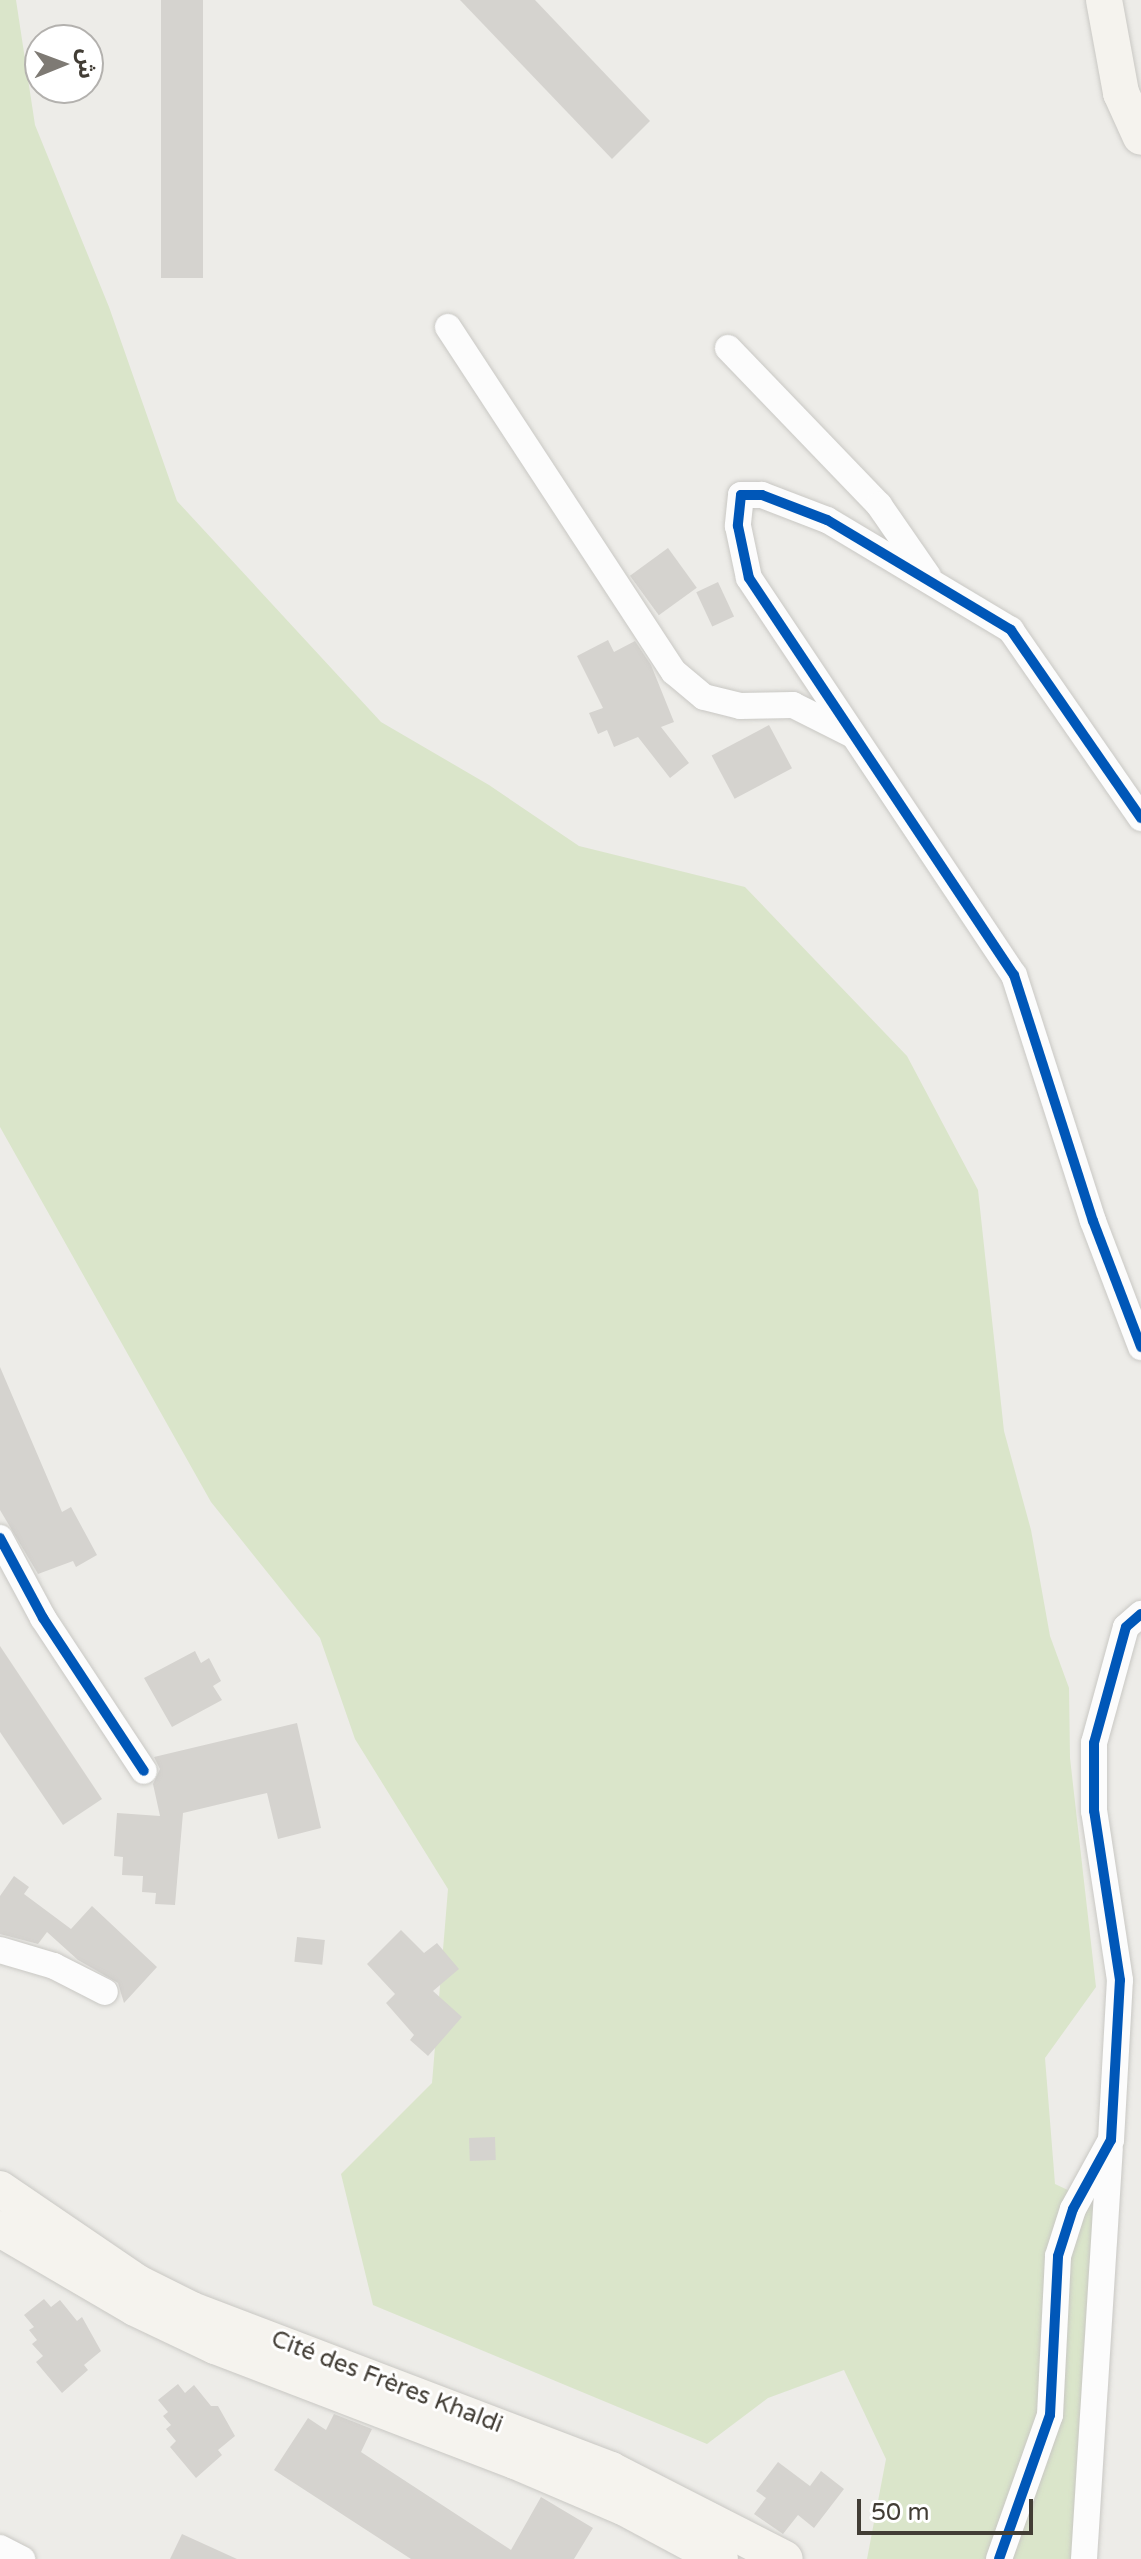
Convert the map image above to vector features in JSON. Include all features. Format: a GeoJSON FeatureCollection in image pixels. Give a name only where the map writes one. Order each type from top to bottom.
{"type":"FeatureCollection","features":[{"type":"Feature","properties":{"kind":"main road"},"geometry":{"type":"LineString","coordinates":[[1104,0],[1121,93],[1141,137]]}},
{"type":"Feature","properties":{"kind":"main road","name":"Cité des Frères Khaldi"},"geometry":{"type":"LineString","coordinates":[[0,2189],[125,2274],[192,2310],[611,2470],[785,2559]]}},
{"type":"Feature","properties":{"kind":"main road","name":"Cité des Frères Khaldi"},"geometry":{"type":"LineString","coordinates":[[0,2229],[135,2308],[215,2346],[529,2467],[623,2507],[720,2559]]}},
{"type":"Feature","properties":{"kind":"street"},"geometry":{"type":"LineString","coordinates":[[448,327],[674,672],[704,697],[740,706],[793,705],[854,735]]}},
{"type":"Feature","properties":{"kind":"street"},"geometry":{"type":"LineString","coordinates":[[728,348],[879,505],[935,585]]}},
{"type":"Feature","properties":{"kind":"street"},"geometry":{"type":"LineString","coordinates":[[1141,818],[1011,630],[827,520],[762,495],[741,495],[738,526],[749,578],[1014,975],[1093,1221],[1141,1347]]}},
{"type":"Feature","properties":{"kind":"street"},"geometry":{"type":"LineString","coordinates":[[0,1538],[43,1618],[144,1771]]}},
{"type":"Feature","properties":{"kind":"street"},"geometry":{"type":"LineString","coordinates":[[1084,2559],[1120,1980],[1094,1811],[1094,1743],[1126,1627],[1141,1614]]}},
{"type":"Feature","properties":{"kind":"street"},"geometry":{"type":"LineString","coordinates":[[0,1950],[54,1966],[105,1992]]}},
{"type":"Feature","properties":{"kind":"street"},"geometry":{"type":"LineString","coordinates":[[999,2559],[1050,2415],[1058,2256],[1073,2209],[1111,2140]]}},
{"type":"Feature","properties":{"kind":"street"},"geometry":{"type":"LineString","coordinates":[[0,2548],[22,2559]]}},
{"type":"Feature","properties":{"kind":"green space"},"geometry":{"type":"Polygon","coordinates":[[[0,0],[16,0],[24,53],[24,104],[32,104],[35,125],[109,307],[177,501],[381,722],[489,785],[579,846],[745,887],[907,1056],[978,1190],[1004,1431],[1031,1530],[1050,1636],[1069,1688],[1070,1758],[1096,1987],[1045,2058],[1055,2184],[1093,2202],[1082,2559],[867,2559],[886,2459],[844,2370],[768,2398],[707,2444],[373,2305],[341,2174],[432,2083],[448,1889],[355,1739],[320,1638],[211,1502],[0,1127],[0,0]]]}},
{"type":"Feature","properties":{"kind":"building"},"geometry":{"type":"Polygon","coordinates":[[[161,0],[203,0],[203,278],[161,278],[161,0]]]}},
{"type":"Feature","properties":{"kind":"building"},"geometry":{"type":"Polygon","coordinates":[[[460,0],[535,0],[650,121],[612,159],[460,0]]]}},
{"type":"Feature","properties":{"kind":"building"},"geometry":{"type":"Polygon","coordinates":[[[668,548],[697,588],[659,615],[630,576],[668,548]]]}},
{"type":"Feature","properties":{"kind":"building"},"geometry":{"type":"Polygon","coordinates":[[[718,582],[734,616],[712,627],[696,592],[718,582]]]}},
{"type":"Feature","properties":{"kind":"building"},"geometry":{"type":"Polygon","coordinates":[[[608,640],[614,652],[635,641],[651,665],[674,722],[661,727],[689,763],[670,778],[638,737],[614,747],[607,730],[598,734],[589,713],[603,708],[577,656],[608,640]]]}},
{"type":"Feature","properties":{"kind":"building"},"geometry":{"type":"Polygon","coordinates":[[[769,725],[792,768],[735,799],[712,756],[769,725]]]}},
{"type":"Feature","properties":{"kind":"building"},"geometry":{"type":"Polygon","coordinates":[[[0,1367],[62,1512],[71,1507],[97,1555],[76,1567],[73,1561],[38,1574],[0,1510],[0,1367]]]}},
{"type":"Feature","properties":{"kind":"building"},"geometry":{"type":"Polygon","coordinates":[[[0,1646],[102,1799],[63,1825],[0,1732],[0,1646]]]}},
{"type":"Feature","properties":{"kind":"building"},"geometry":{"type":"Polygon","coordinates":[[[195,1651],[201,1663],[209,1658],[221,1681],[213,1686],[222,1700],[172,1727],[144,1678],[195,1651]]]}},
{"type":"Feature","properties":{"kind":"building"},"geometry":{"type":"Polygon","coordinates":[[[297,1723],[321,1828],[278,1839],[267,1793],[183,1813],[175,1905],[155,1904],[156,1893],[142,1892],[143,1876],[122,1875],[123,1857],[114,1856],[117,1813],[160,1816],[153,1784],[160,1769],[154,1757],[297,1723]]]}},
{"type":"Feature","properties":{"kind":"building"},"geometry":{"type":"Polygon","coordinates":[[[14,1876],[29,1887],[24,1894],[71,1929],[92,1906],[157,1967],[124,2003],[118,1983],[78,1960],[47,1932],[38,1944],[0,1934],[0,1896],[14,1876]]]}},
{"type":"Feature","properties":{"kind":"building"},"geometry":{"type":"Polygon","coordinates":[[[401,1930],[424,1953],[437,1943],[459,1969],[433,1991],[462,2017],[428,2056],[410,2040],[414,2035],[386,2003],[395,1994],[367,1964],[401,1930]]]}},
{"type":"Feature","properties":{"kind":"building"},"geometry":{"type":"Polygon","coordinates":[[[297,1937],[325,1940],[322,1965],[294,1962],[297,1937]]]}},
{"type":"Feature","properties":{"kind":"building"},"geometry":{"type":"Polygon","coordinates":[[[495,2137],[496,2160],[470,2161],[469,2138],[495,2137]]]}},
{"type":"Feature","properties":{"kind":"building"},"geometry":{"type":"Polygon","coordinates":[[[44,2299],[51,2307],[60,2300],[77,2321],[82,2317],[101,2351],[84,2365],[88,2370],[62,2393],[36,2362],[43,2356],[32,2344],[37,2340],[29,2330],[34,2327],[24,2315],[44,2299]]]}},
{"type":"Feature","properties":{"kind":"building"},"geometry":{"type":"Polygon","coordinates":[[[178,2384],[185,2393],[194,2385],[211,2406],[218,2406],[235,2436],[218,2450],[222,2455],[196,2478],[170,2447],[176,2441],[166,2429],[171,2425],[163,2416],[168,2412],[158,2400],[178,2384]]]}},
{"type":"Feature","properties":{"kind":"building"},"geometry":{"type":"Polygon","coordinates":[[[334,2414],[372,2429],[361,2452],[511,2550],[541,2497],[593,2528],[574,2559],[411,2559],[274,2470],[308,2418],[326,2430],[334,2414]]]}},
{"type":"Feature","properties":{"kind":"building"},"geometry":{"type":"Polygon","coordinates":[[[778,2462],[810,2486],[821,2471],[844,2489],[814,2528],[798,2515],[783,2534],[754,2514],[766,2498],[756,2491],[778,2462]]]}},
{"type":"Feature","properties":{"kind":"building"},"geometry":{"type":"Polygon","coordinates":[[[182,2534],[237,2559],[170,2559],[182,2534]]]}},
{"type":"Feature","properties":{"kind":"cycle path"},"geometry":{"type":"LineString","coordinates":[[1141,818],[1011,630],[827,520],[762,495],[741,495],[738,526],[749,578],[1014,975],[1093,1221],[1141,1347]]}},
{"type":"Feature","properties":{"kind":"cycle path"},"geometry":{"type":"LineString","coordinates":[[0,1538],[43,1618],[144,1771]]}},
{"type":"Feature","properties":{"kind":"cycle path"},"geometry":{"type":"LineString","coordinates":[[999,2559],[1050,2415],[1058,2256],[1073,2209],[1111,2140],[1120,1980],[1094,1811],[1094,1743],[1126,1627],[1141,1614]]}}]}
